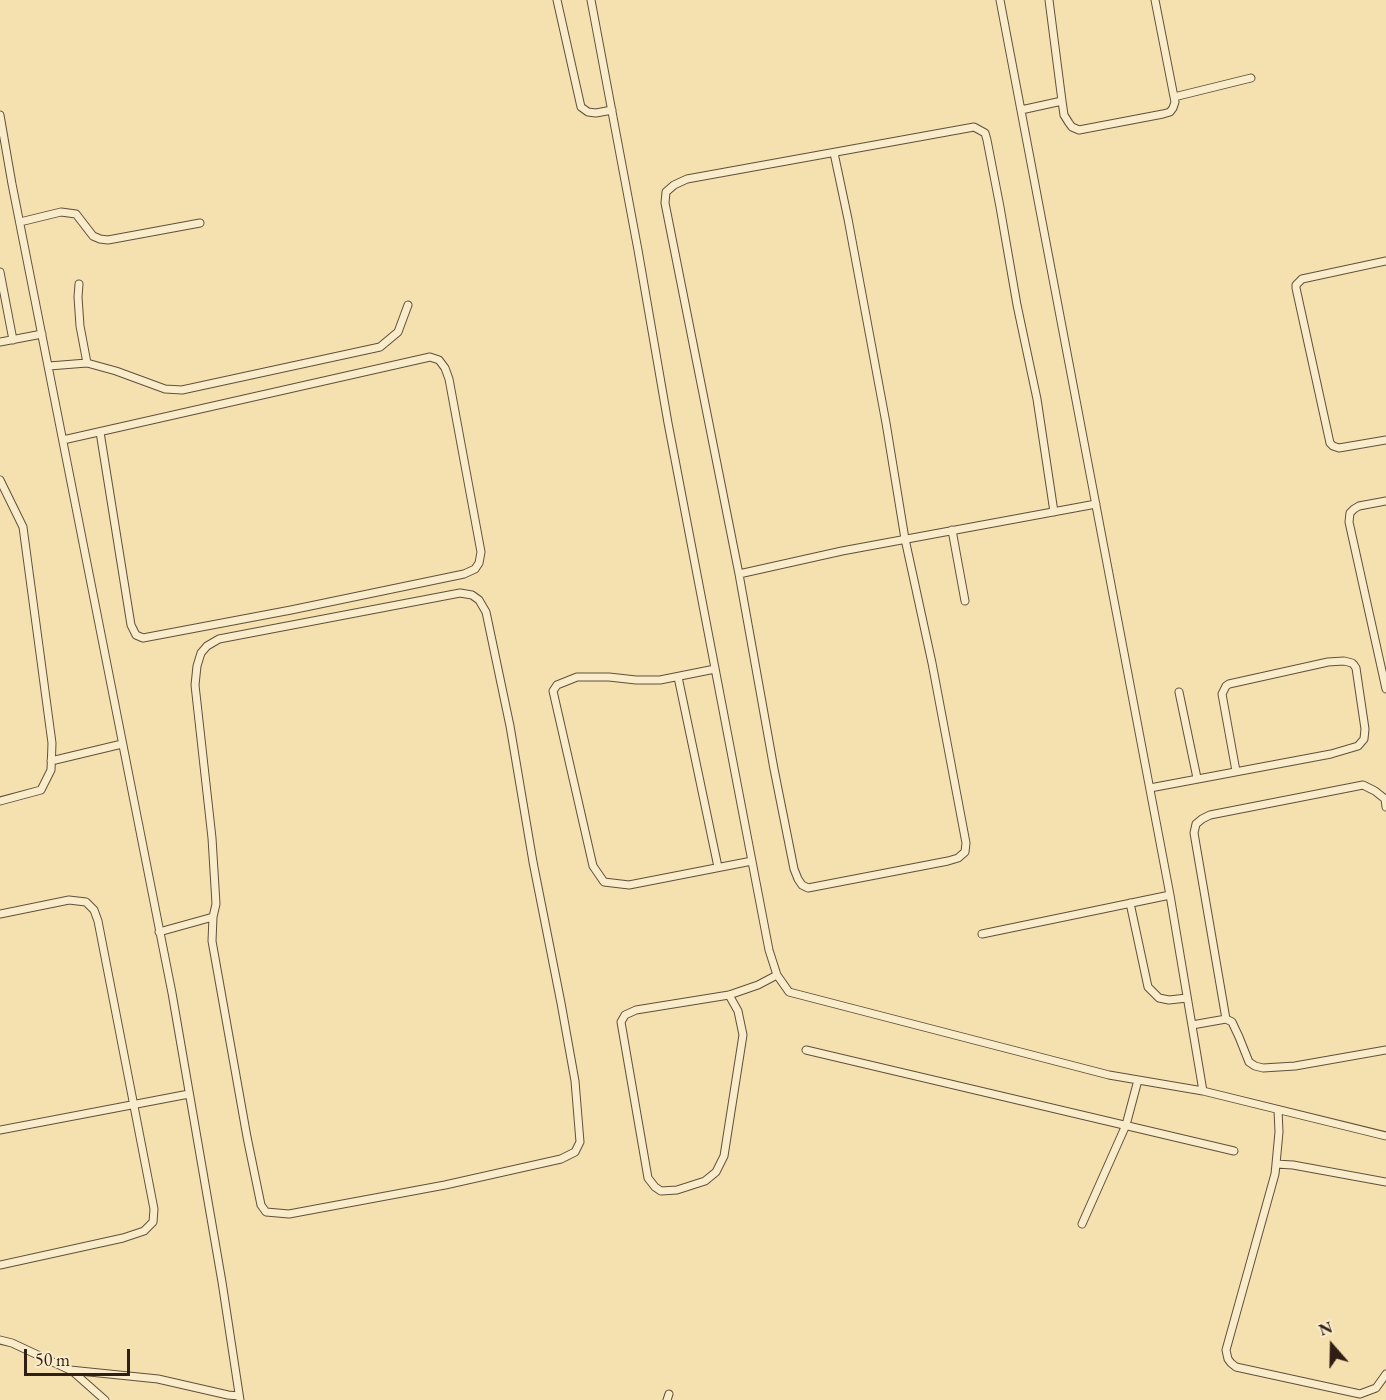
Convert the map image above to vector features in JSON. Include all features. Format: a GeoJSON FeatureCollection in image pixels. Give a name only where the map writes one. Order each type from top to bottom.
{"type":"FeatureCollection","features":[{"type":"Feature","properties":{"kind":"lane"},"geometry":{"type":"LineString","coordinates":[[557,0],[581,107],[588,112],[596,113],[612,110]]}},
{"type":"Feature","properties":{"kind":"lane"},"geometry":{"type":"LineString","coordinates":[[591,0],[668,423],[769,950],[777,975],[789,992],[1109,1075],[1203,1091],[1386,1136]]}},
{"type":"Feature","properties":{"kind":"lane"},"geometry":{"type":"LineString","coordinates":[[1000,0],[1170,895],[1203,1091]]}},
{"type":"Feature","properties":{"kind":"lane"},"geometry":{"type":"LineString","coordinates":[[1049,0],[1064,115],[1072,127],[1079,130],[1163,114],[1173,108],[1175,102],[1155,0]]}},
{"type":"Feature","properties":{"kind":"lane"},"geometry":{"type":"LineString","coordinates":[[1174,97],[1251,78]]}},
{"type":"Feature","properties":{"kind":"lane"},"geometry":{"type":"LineString","coordinates":[[1021,110],[1062,101]]}},
{"type":"Feature","properties":{"kind":"lane"},"geometry":{"type":"LineString","coordinates":[[0,115],[159,932],[222,1282],[239,1398],[158,1379],[70,1370]]}},
{"type":"Feature","properties":{"kind":"lane"},"geometry":{"type":"LineString","coordinates":[[834,153],[886,423],[905,539],[932,663],[966,843],[965,852],[958,858],[948,861],[808,888],[802,885],[794,868],[774,769],[739,574],[665,202],[666,192],[687,179],[974,127],[985,133],[1037,399],[1054,512]]}},
{"type":"Feature","properties":{"kind":"lane"},"geometry":{"type":"LineString","coordinates":[[20,222],[61,212],[76,214],[93,236],[108,240],[200,223]]}},
{"type":"Feature","properties":{"kind":"lane"},"geometry":{"type":"LineString","coordinates":[[1386,261],[1302,279],[1296,285],[1330,443],[1339,448],[1386,440]]}},
{"type":"Feature","properties":{"kind":"lane"},"geometry":{"type":"LineString","coordinates":[[0,272],[13,340]]}},
{"type":"Feature","properties":{"kind":"lane"},"geometry":{"type":"LineString","coordinates":[[79,284],[80,326],[87,363]]}},
{"type":"Feature","properties":{"kind":"lane"},"geometry":{"type":"LineString","coordinates":[[49,366],[87,363],[165,389],[182,390],[380,347],[398,332],[408,305]]}},
{"type":"Feature","properties":{"kind":"lane"},"geometry":{"type":"LineString","coordinates":[[0,342],[42,334]]}},
{"type":"Feature","properties":{"kind":"lane"},"geometry":{"type":"LineString","coordinates":[[63,440],[430,357],[439,360],[449,379],[481,552],[479,563],[475,569],[464,574],[303,608],[143,638],[136,635],[131,625],[100,432]]}},
{"type":"Feature","properties":{"kind":"lane"},"geometry":{"type":"LineString","coordinates":[[0,480],[23,527],[52,743],[51,770],[41,790],[0,801]]}},
{"type":"Feature","properties":{"kind":"lane"},"geometry":{"type":"LineString","coordinates":[[1386,501],[1359,506],[1353,508],[1350,513],[1350,522],[1386,689]]}},
{"type":"Feature","properties":{"kind":"lane"},"geometry":{"type":"LineString","coordinates":[[739,574],[905,539],[1096,504]]}},
{"type":"Feature","properties":{"kind":"lane"},"geometry":{"type":"LineString","coordinates":[[952,530],[965,601]]}},
{"type":"Feature","properties":{"kind":"lane"},"geometry":{"type":"LineString","coordinates":[[460,593],[472,595],[479,600],[486,612],[510,726],[533,862],[575,1081],[580,1142],[575,1152],[561,1159],[445,1185],[289,1214],[266,1212],[261,1205],[247,1137],[212,941],[213,917],[216,904],[212,838],[195,685],[201,653],[207,646],[219,639],[442,596],[460,593]]}},
{"type":"Feature","properties":{"kind":"lane"},"geometry":{"type":"LineString","coordinates":[[1150,788],[1331,754],[1358,746],[1364,739],[1365,729],[1354,665],[1344,661],[1328,662],[1226,686],[1222,694],[1236,771]]}},
{"type":"Feature","properties":{"kind":"lane"},"geometry":{"type":"LineString","coordinates":[[716,669],[660,680],[577,677],[557,685],[554,691],[593,867],[604,882],[629,885],[752,861]]}},
{"type":"Feature","properties":{"kind":"lane"},"geometry":{"type":"LineString","coordinates":[[678,677],[718,867]]}},
{"type":"Feature","properties":{"kind":"lane"},"geometry":{"type":"LineString","coordinates":[[1179,692],[1197,778]]}},
{"type":"Feature","properties":{"kind":"lane"},"geometry":{"type":"LineString","coordinates":[[51,760],[122,744]]}},
{"type":"Feature","properties":{"kind":"lane"},"geometry":{"type":"LineString","coordinates":[[1226,1019],[1194,833],[1196,824],[1210,814],[1363,785],[1385,799],[1386,807]]}},
{"type":"Feature","properties":{"kind":"lane"},"geometry":{"type":"LineString","coordinates":[[982,934],[1170,895]]}},
{"type":"Feature","properties":{"kind":"lane"},"geometry":{"type":"LineString","coordinates":[[0,914],[69,900],[86,902],[94,910],[154,1209],[153,1222],[144,1231],[123,1238],[0,1265]]}},
{"type":"Feature","properties":{"kind":"lane"},"geometry":{"type":"LineString","coordinates":[[1130,903],[1148,987],[1159,998],[1169,1000],[1187,998]]}},
{"type":"Feature","properties":{"kind":"lane"},"geometry":{"type":"LineString","coordinates":[[159,932],[213,917]]}},
{"type":"Feature","properties":{"kind":"lane"},"geometry":{"type":"LineString","coordinates":[[729,995],[738,1011],[743,1035],[724,1156],[716,1172],[705,1181],[677,1190],[661,1191],[655,1188],[648,1178],[621,1022],[625,1015],[636,1010],[729,995],[758,985],[777,975]]}},
{"type":"Feature","properties":{"kind":"lane"},"geometry":{"type":"LineString","coordinates":[[1192,1024],[1226,1019],[1232,1022],[1249,1062],[1263,1068],[1295,1066],[1386,1050]]}},
{"type":"Feature","properties":{"kind":"lane"},"geometry":{"type":"LineString","coordinates":[[806,1050],[1234,1151]]}},
{"type":"Feature","properties":{"kind":"lane"},"geometry":{"type":"LineString","coordinates":[[1082,1224],[1126,1125],[1138,1080]]}},
{"type":"Feature","properties":{"kind":"lane"},"geometry":{"type":"LineString","coordinates":[[0,1130],[189,1094]]}},
{"type":"Feature","properties":{"kind":"lane"},"geometry":{"type":"LineString","coordinates":[[1278,1110],[1280,1132],[1275,1174],[1226,1350],[1228,1359],[1236,1367],[1360,1394],[1376,1388],[1386,1374]]}},
{"type":"Feature","properties":{"kind":"lane"},"geometry":{"type":"LineString","coordinates":[[1276,1164],[1293,1164],[1386,1182]]}},
{"type":"Feature","properties":{"kind":"lane"},"geometry":{"type":"LineString","coordinates":[[0,1340],[12,1343],[70,1370],[105,1400]]}}]}
